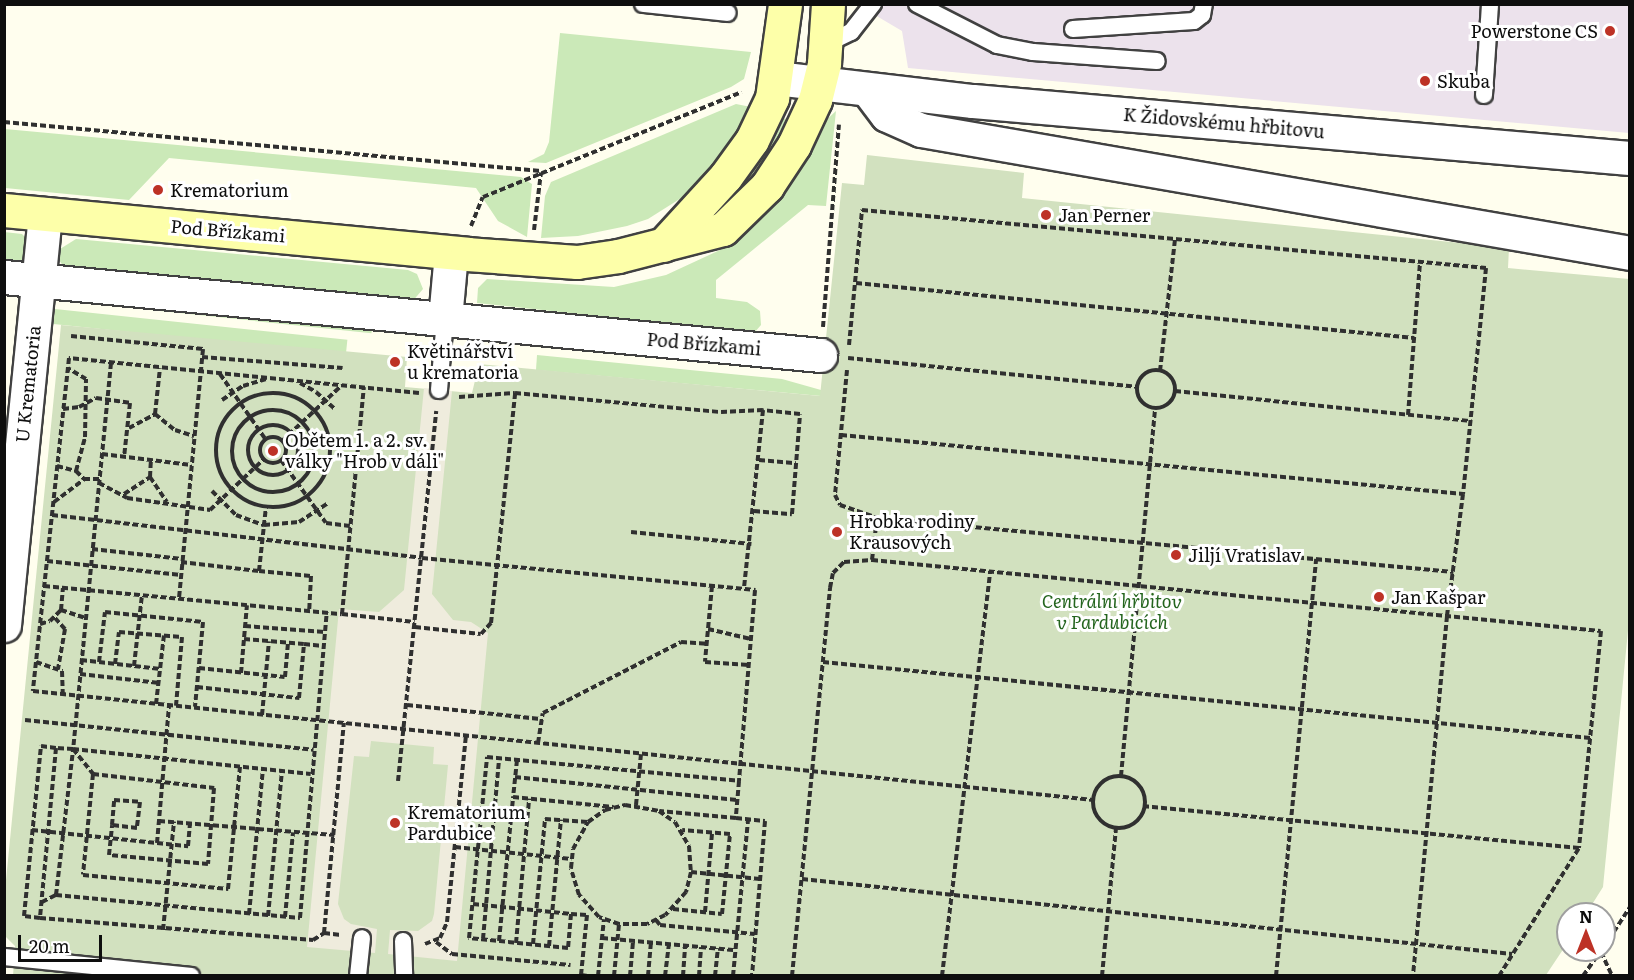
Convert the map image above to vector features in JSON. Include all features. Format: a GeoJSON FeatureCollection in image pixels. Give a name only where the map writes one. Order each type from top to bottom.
{"type":"FeatureCollection","features":[{"type":"Feature","properties":{"kind":"street"},"geometry":{"type":"LineString","coordinates":[[663,245],[741,157],[764,117],[762,83],[785,4]]}},
{"type":"Feature","properties":{"kind":"street","name":"Pod Břízkami"},"geometry":{"type":"LineString","coordinates":[[4,210],[451,253],[577,262],[663,245],[723,229],[752,203],[794,145],[843,87],[826,44],[828,4]]}},
{"type":"Feature","properties":{"kind":"street","name":"K Židovskému hřbitovu"},"geometry":{"type":"LineString","coordinates":[[762,83],[843,87],[1629,158]]}},
{"type":"Feature","properties":{"kind":"street"},"geometry":{"type":"LineString","coordinates":[[843,87],[887,115],[943,135],[1629,253]]}},
{"type":"Feature","properties":{"kind":"street","name":"U Krematoria"},"geometry":{"type":"LineString","coordinates":[[4,625],[45,214]]}},
{"type":"Feature","properties":{"kind":"street"},"geometry":{"type":"LineString","coordinates":[[445,319],[451,253]]}},
{"type":"Feature","properties":{"kind":"street","name":"Pod Břízkami"},"geometry":{"type":"LineString","coordinates":[[4,277],[835,357]]}},
{"type":"Feature","properties":{"kind":"lane"},"geometry":{"type":"LineString","coordinates":[[643,4],[728,13]]}},
{"type":"Feature","properties":{"kind":"lane"},"geometry":{"type":"LineString","coordinates":[[826,44],[851,32],[873,4]]}},
{"type":"Feature","properties":{"kind":"lane"},"geometry":{"type":"LineString","coordinates":[[917,4],[997,45],[1033,52],[1156,61]]}},
{"type":"Feature","properties":{"kind":"lane"},"geometry":{"type":"LineString","coordinates":[[1073,29],[1194,21],[1202,15],[1204,4]]}},
{"type":"Feature","properties":{"kind":"lane"},"geometry":{"type":"LineString","coordinates":[[1484,95],[1490,4]]}},
{"type":"Feature","properties":{"kind":"lane"},"geometry":{"type":"LineString","coordinates":[[438,392],[445,319]]}},
{"type":"Feature","properties":{"kind":"lane"},"geometry":{"type":"LineString","coordinates":[[358,975],[362,938]]}},
{"type":"Feature","properties":{"kind":"lane"},"geometry":{"type":"LineString","coordinates":[[403,941],[404,975]]}},
{"type":"Feature","properties":{"kind":"lane"},"geometry":{"type":"LineString","coordinates":[[4,957],[191,975]]}},
{"type":"Feature","properties":{"kind":"path"},"geometry":{"type":"LineString","coordinates":[[483,197],[541,171],[762,83]]}},
{"type":"Feature","properties":{"kind":"path"},"geometry":{"type":"LineString","coordinates":[[843,87],[835,357],[841,435],[836,502],[877,518],[1453,572]]}},
{"type":"Feature","properties":{"kind":"path"},"geometry":{"type":"LineString","coordinates":[[4,122],[541,171]]}},
{"type":"Feature","properties":{"kind":"path"},"geometry":{"type":"LineString","coordinates":[[530,258],[541,171]]}},
{"type":"Feature","properties":{"kind":"path"},"geometry":{"type":"LineString","coordinates":[[835,357],[856,283],[862,210],[1486,268],[1463,494],[1447,616],[1413,975]]}},
{"type":"Feature","properties":{"kind":"path"},"geometry":{"type":"LineString","coordinates":[[1160,370],[1175,239]]}},
{"type":"Feature","properties":{"kind":"path"},"geometry":{"type":"LineString","coordinates":[[1408,415],[1420,261]]}},
{"type":"Feature","properties":{"kind":"path"},"geometry":{"type":"LineString","coordinates":[[856,283],[1414,338]]}},
{"type":"Feature","properties":{"kind":"path"},"geometry":{"type":"LineString","coordinates":[[70,336],[202,349],[179,598]]}},
{"type":"Feature","properties":{"kind":"path"},"geometry":{"type":"LineString","coordinates":[[202,357],[343,368]]}},
{"type":"Feature","properties":{"kind":"path"},"geometry":{"type":"LineString","coordinates":[[835,357],[1137,387]]}},
{"type":"Feature","properties":{"kind":"path"},"geometry":{"type":"LineString","coordinates":[[754,511],[792,514],[800,414],[764,410],[721,412],[515,393],[438,392],[364,387],[69,358],[33,691],[1093,800]]}},
{"type":"Feature","properties":{"kind":"path"},"geometry":{"type":"LineString","coordinates":[[56,895],[73,749],[111,363]]}},
{"type":"Feature","properties":{"kind":"path"},"geometry":{"type":"LineString","coordinates":[[68,368],[84,375],[85,437],[76,471]]}},
{"type":"Feature","properties":{"kind":"path"},"geometry":{"type":"LineString","coordinates":[[155,414],[160,368]]}},
{"type":"Feature","properties":{"kind":"path"},"geometry":{"type":"LineString","coordinates":[[1160,370],[1170,376],[1175,391],[1170,402],[1155,408],[1140,399],[1137,387],[1142,376],[1160,370]]}},
{"type":"Feature","properties":{"kind":"path"},"geometry":{"type":"LineString","coordinates":[[219,373],[266,440]]}},
{"type":"Feature","properties":{"kind":"path"},"geometry":{"type":"LineString","coordinates":[[222,400],[232,392],[270,378]]}},
{"type":"Feature","properties":{"kind":"path"},"geometry":{"type":"LineString","coordinates":[[291,380],[326,400],[335,409]]}},
{"type":"Feature","properties":{"kind":"path"},"geometry":{"type":"LineString","coordinates":[[282,441],[342,385]]}},
{"type":"Feature","properties":{"kind":"path"},"geometry":{"type":"LineString","coordinates":[[342,614],[364,387]]}},
{"type":"Feature","properties":{"kind":"path"},"geometry":{"type":"LineString","coordinates":[[1175,391],[1471,421]]}},
{"type":"Feature","properties":{"kind":"path"},"geometry":{"type":"LineString","coordinates":[[399,781],[438,392]]}},
{"type":"Feature","properties":{"kind":"path"},"geometry":{"type":"LineString","coordinates":[[279,393],[298,399],[315,410],[327,431],[330,455],[323,478],[307,496],[288,505],[266,507],[248,502],[231,489],[219,469],[216,444],[223,421],[240,403],[258,394],[279,393]]}},
{"type":"Feature","properties":{"kind":"path"},"geometry":{"type":"LineString","coordinates":[[44,586],[309,610],[481,634],[491,623],[515,393]]}},
{"type":"Feature","properties":{"kind":"path"},"geometry":{"type":"LineString","coordinates":[[63,409],[107,399],[130,403],[124,457]]}},
{"type":"Feature","properties":{"kind":"path"},"geometry":{"type":"LineString","coordinates":[[1121,776],[1141,587],[1155,408]]}},
{"type":"Feature","properties":{"kind":"path"},"geometry":{"type":"LineString","coordinates":[[277,410],[303,422],[313,439],[314,459],[298,484],[274,492],[257,488],[243,479],[232,451],[237,432],[250,417],[277,410]]}},
{"type":"Feature","properties":{"kind":"path"},"geometry":{"type":"LineString","coordinates":[[744,589],[752,544],[764,410]]}},
{"type":"Feature","properties":{"kind":"path"},"geometry":{"type":"LineString","coordinates":[[155,414],[183,434],[194,436]]}},
{"type":"Feature","properties":{"kind":"path"},"geometry":{"type":"LineString","coordinates":[[129,428],[155,414]]}},
{"type":"Feature","properties":{"kind":"path"},"geometry":{"type":"LineString","coordinates":[[272,425],[291,433],[298,452],[288,471],[271,476],[254,468],[248,457],[248,444],[259,429],[272,425]]}},
{"type":"Feature","properties":{"kind":"path"},"geometry":{"type":"LineString","coordinates":[[841,435],[1463,494]]}},
{"type":"Feature","properties":{"kind":"path"},"geometry":{"type":"LineString","coordinates":[[275,437],[282,441],[286,449],[281,460],[274,463],[264,459],[261,451],[266,440],[275,437]]}},
{"type":"Feature","properties":{"kind":"path"},"geometry":{"type":"LineString","coordinates":[[102,454],[191,465]]}},
{"type":"Feature","properties":{"kind":"path"},"geometry":{"type":"LineString","coordinates":[[57,466],[76,471],[84,479],[99,481],[124,494],[127,498],[168,502],[187,508],[210,510],[264,459]]}},
{"type":"Feature","properties":{"kind":"path"},"geometry":{"type":"LineString","coordinates":[[151,460],[150,477],[168,502]]}},
{"type":"Feature","properties":{"kind":"path"},"geometry":{"type":"LineString","coordinates":[[281,460],[326,523],[350,526]]}},
{"type":"Feature","properties":{"kind":"path"},"geometry":{"type":"LineString","coordinates":[[759,460],[796,463]]}},
{"type":"Feature","properties":{"kind":"path"},"geometry":{"type":"LineString","coordinates":[[124,494],[150,477]]}},
{"type":"Feature","properties":{"kind":"path"},"geometry":{"type":"LineString","coordinates":[[53,502],[84,479]]}},
{"type":"Feature","properties":{"kind":"path"},"geometry":{"type":"LineString","coordinates":[[212,491],[219,501],[236,515],[264,525],[288,525],[318,512],[328,503]]}},
{"type":"Feature","properties":{"kind":"path"},"geometry":{"type":"LineString","coordinates":[[259,571],[266,507]]}},
{"type":"Feature","properties":{"kind":"path"},"geometry":{"type":"LineString","coordinates":[[52,515],[422,558],[755,590],[736,818]]}},
{"type":"Feature","properties":{"kind":"path"},"geometry":{"type":"LineString","coordinates":[[872,560],[877,518]]}},
{"type":"Feature","properties":{"kind":"path"},"geometry":{"type":"LineString","coordinates":[[631,532],[752,544]]}},
{"type":"Feature","properties":{"kind":"path"},"geometry":{"type":"LineString","coordinates":[[92,549],[311,576],[309,610]]}},
{"type":"Feature","properties":{"kind":"path"},"geometry":{"type":"LineString","coordinates":[[1276,975],[1316,559]]}},
{"type":"Feature","properties":{"kind":"path"},"geometry":{"type":"LineString","coordinates":[[792,975],[833,573],[844,562],[872,560],[1601,631],[1579,848],[1499,975]]}},
{"type":"Feature","properties":{"kind":"path"},"geometry":{"type":"LineString","coordinates":[[47,561],[181,575]]}},
{"type":"Feature","properties":{"kind":"path"},"geometry":{"type":"LineString","coordinates":[[942,975],[990,571]]}},
{"type":"Feature","properties":{"kind":"path"},"geometry":{"type":"LineString","coordinates":[[712,586],[705,662],[749,665]]}},
{"type":"Feature","properties":{"kind":"path"},"geometry":{"type":"LineString","coordinates":[[40,624],[55,618],[61,610],[63,588]]}},
{"type":"Feature","properties":{"kind":"path"},"geometry":{"type":"LineString","coordinates":[[134,666],[142,595]]}},
{"type":"Feature","properties":{"kind":"path"},"geometry":{"type":"LineString","coordinates":[[241,673],[247,605]]}},
{"type":"Feature","properties":{"kind":"path"},"geometry":{"type":"LineString","coordinates":[[61,610],[74,618],[85,618]]}},
{"type":"Feature","properties":{"kind":"path"},"geometry":{"type":"LineString","coordinates":[[99,662],[105,612],[203,622],[195,707]]}},
{"type":"Feature","properties":{"kind":"path"},"geometry":{"type":"LineString","coordinates":[[41,902],[56,895],[300,918],[313,750],[327,612]]}},
{"type":"Feature","properties":{"kind":"path"},"geometry":{"type":"LineString","coordinates":[[55,618],[65,629],[58,669]]}},
{"type":"Feature","properties":{"kind":"path"},"geometry":{"type":"LineString","coordinates":[[245,626],[325,632]]}},
{"type":"Feature","properties":{"kind":"path"},"geometry":{"type":"LineString","coordinates":[[708,629],[751,639]]}},
{"type":"Feature","properties":{"kind":"path"},"geometry":{"type":"LineString","coordinates":[[115,664],[119,632],[182,637],[176,706]]}},
{"type":"Feature","properties":{"kind":"path"},"geometry":{"type":"LineString","coordinates":[[156,704],[164,635]]}},
{"type":"Feature","properties":{"kind":"path"},"geometry":{"type":"LineString","coordinates":[[244,639],[323,646]]}},
{"type":"Feature","properties":{"kind":"path"},"geometry":{"type":"LineString","coordinates":[[262,715],[269,641]]}},
{"type":"Feature","properties":{"kind":"path"},"geometry":{"type":"LineString","coordinates":[[538,743],[540,719],[543,714],[681,642],[707,644]]}},
{"type":"Feature","properties":{"kind":"path"},"geometry":{"type":"LineString","coordinates":[[199,668],[285,677],[288,643]]}},
{"type":"Feature","properties":{"kind":"path"},"geometry":{"type":"LineString","coordinates":[[197,687],[299,698],[304,644]]}},
{"type":"Feature","properties":{"kind":"path"},"geometry":{"type":"LineString","coordinates":[[81,660],[160,669]]}},
{"type":"Feature","properties":{"kind":"path"},"geometry":{"type":"LineString","coordinates":[[36,663],[58,669],[64,676],[63,694]]}},
{"type":"Feature","properties":{"kind":"path"},"geometry":{"type":"LineString","coordinates":[[823,663],[1590,738]]}},
{"type":"Feature","properties":{"kind":"path"},"geometry":{"type":"LineString","coordinates":[[80,674],[159,683]]}},
{"type":"Feature","properties":{"kind":"path"},"geometry":{"type":"LineString","coordinates":[[157,843],[169,705]]}},
{"type":"Feature","properties":{"kind":"path"},"geometry":{"type":"LineString","coordinates":[[407,705],[540,719]]}},
{"type":"Feature","properties":{"kind":"path"},"geometry":{"type":"LineString","coordinates":[[25,720],[313,750]]}},
{"type":"Feature","properties":{"kind":"path"},"geometry":{"type":"LineString","coordinates":[[311,774],[41,746],[24,916],[163,930],[313,940],[324,933],[344,723]]}},
{"type":"Feature","properties":{"kind":"path"},"geometry":{"type":"LineString","coordinates":[[436,942],[447,922],[466,735]]}},
{"type":"Feature","properties":{"kind":"path"},"geometry":{"type":"LineString","coordinates":[[40,918],[56,748]]}},
{"type":"Feature","properties":{"kind":"path"},"geometry":{"type":"LineString","coordinates":[[73,749],[93,774],[83,875],[228,889],[240,766]]}},
{"type":"Feature","properties":{"kind":"path"},"geometry":{"type":"LineString","coordinates":[[636,805],[641,754]]}},
{"type":"Feature","properties":{"kind":"path"},"geometry":{"type":"LineString","coordinates":[[571,914],[568,948],[469,938],[487,758],[739,781]]}},
{"type":"Feature","properties":{"kind":"path"},"geometry":{"type":"LineString","coordinates":[[483,939],[499,758]]}},
{"type":"Feature","properties":{"kind":"path"},"geometry":{"type":"LineString","coordinates":[[499,941],[517,760]]}},
{"type":"Feature","properties":{"kind":"path"},"geometry":{"type":"LineString","coordinates":[[249,914],[263,769]]}},
{"type":"Feature","properties":{"kind":"path"},"geometry":{"type":"LineString","coordinates":[[268,916],[282,771]]}},
{"type":"Feature","properties":{"kind":"path"},"geometry":{"type":"LineString","coordinates":[[93,774],[214,788],[208,864],[109,855],[114,800],[140,802],[137,828],[112,825]]}},
{"type":"Feature","properties":{"kind":"path"},"geometry":{"type":"LineString","coordinates":[[1121,776],[1142,789],[1145,806],[1132,825],[1116,828],[1097,815],[1093,800],[1099,785],[1121,776]]}},
{"type":"Feature","properties":{"kind":"path"},"geometry":{"type":"LineString","coordinates":[[515,777],[737,800]]}},
{"type":"Feature","properties":{"kind":"path"},"geometry":{"type":"LineString","coordinates":[[513,797],[614,807],[636,805],[659,811],[765,821],[752,975]]}},
{"type":"Feature","properties":{"kind":"path"},"geometry":{"type":"LineString","coordinates":[[516,943],[529,799]]}},
{"type":"Feature","properties":{"kind":"path"},"geometry":{"type":"LineString","coordinates":[[1145,806],[1579,848]]}},
{"type":"Feature","properties":{"kind":"path"},"geometry":{"type":"LineString","coordinates":[[614,807],[588,822],[576,839],[571,859],[575,887],[591,910],[604,919],[619,924],[657,920],[673,909],[686,892],[692,872],[691,854],[681,830],[659,811]]}},
{"type":"Feature","properties":{"kind":"path"},"geometry":{"type":"LineString","coordinates":[[533,944],[545,819],[588,822]]}},
{"type":"Feature","properties":{"kind":"path"},"geometry":{"type":"LineString","coordinates":[[733,975],[747,819]]}},
{"type":"Feature","properties":{"kind":"path"},"geometry":{"type":"LineString","coordinates":[[549,946],[561,820]]}},
{"type":"Feature","properties":{"kind":"path"},"geometry":{"type":"LineString","coordinates":[[159,821],[334,835]]}},
{"type":"Feature","properties":{"kind":"path"},"geometry":{"type":"LineString","coordinates":[[163,930],[174,822]]}},
{"type":"Feature","properties":{"kind":"path"},"geometry":{"type":"LineString","coordinates":[[32,830],[188,846],[190,823]]}},
{"type":"Feature","properties":{"kind":"path"},"geometry":{"type":"LineString","coordinates":[[1102,975],[1116,828]]}},
{"type":"Feature","properties":{"kind":"path"},"geometry":{"type":"LineString","coordinates":[[673,909],[722,914],[726,875],[730,834],[681,830]]}},
{"type":"Feature","properties":{"kind":"path"},"geometry":{"type":"LineString","coordinates":[[285,917],[293,832]]}},
{"type":"Feature","properties":{"kind":"path"},"geometry":{"type":"LineString","coordinates":[[705,912],[712,833]]}},
{"type":"Feature","properties":{"kind":"path"},"geometry":{"type":"LineString","coordinates":[[454,847],[571,859]]}},
{"type":"Feature","properties":{"kind":"path"},"geometry":{"type":"LineString","coordinates":[[692,872],[760,879]]}},
{"type":"Feature","properties":{"kind":"path"},"geometry":{"type":"LineString","coordinates":[[802,879],[1512,954]]}},
{"type":"Feature","properties":{"kind":"path"},"geometry":{"type":"LineString","coordinates":[[473,904],[586,915]]}},
{"type":"Feature","properties":{"kind":"path"},"geometry":{"type":"LineString","coordinates":[[1616,931],[1627,917],[1629,907]]}},
{"type":"Feature","properties":{"kind":"path"},"geometry":{"type":"LineString","coordinates":[[588,975],[581,975],[586,915],[591,910]]}},
{"type":"Feature","properties":{"kind":"path"},"geometry":{"type":"LineString","coordinates":[[598,975],[604,919]]}},
{"type":"Feature","properties":{"kind":"path"},"geometry":{"type":"LineString","coordinates":[[657,920],[660,925],[755,934]]}},
{"type":"Feature","properties":{"kind":"path"},"geometry":{"type":"LineString","coordinates":[[614,975],[619,924]]}},
{"type":"Feature","properties":{"kind":"path"},"geometry":{"type":"LineString","coordinates":[[602,938],[735,950]]}},
{"type":"Feature","properties":{"kind":"path"},"geometry":{"type":"LineString","coordinates":[[403,941],[436,942],[452,954],[570,965]]}},
{"type":"Feature","properties":{"kind":"path"},"geometry":{"type":"LineString","coordinates":[[630,975],[633,941]]}},
{"type":"Feature","properties":{"kind":"path"},"geometry":{"type":"LineString","coordinates":[[648,975],[651,942]]}},
{"type":"Feature","properties":{"kind":"path"},"geometry":{"type":"LineString","coordinates":[[665,975],[669,944]]}},
{"type":"Feature","properties":{"kind":"path"},"geometry":{"type":"LineString","coordinates":[[682,975],[685,945]]}},
{"type":"Feature","properties":{"kind":"path"},"geometry":{"type":"LineString","coordinates":[[699,975],[701,947]]}},
{"type":"Feature","properties":{"kind":"path"},"geometry":{"type":"LineString","coordinates":[[715,975],[718,948]]}},
{"type":"Feature","properties":{"kind":"path"},"geometry":{"type":"LineString","coordinates":[[1583,975],[1592,962]]}},
{"type":"Feature","properties":{"kind":"shaded area"},"geometry":{"type":"Polygon","coordinates":[[[858,5],[1629,5],[1629,133],[908,68],[902,31],[858,5]]]}},
{"type":"Feature","properties":{"kind":"shaded area"},"geometry":{"type":"Polygon","coordinates":[[[424,388],[452,391],[432,594],[453,620],[471,622],[488,633],[457,961],[388,954],[390,930],[418,931],[432,921],[448,765],[433,764],[434,747],[371,741],[369,757],[354,756],[338,904],[344,919],[351,924],[377,929],[375,953],[307,947],[339,609],[379,612],[404,590],[424,388]]]}},
{"type":"Feature","properties":{"kind":"green space"},"geometry":{"type":"Polygon","coordinates":[[[560,33],[751,52],[744,79],[731,87],[546,163],[528,162],[544,154],[549,142],[560,33]]]}},
{"type":"Feature","properties":{"kind":"green space"},"geometry":{"type":"Polygon","coordinates":[[[736,104],[751,107],[732,146],[686,195],[648,219],[627,226],[578,236],[541,238],[545,196],[551,182],[736,104]]]}},
{"type":"Feature","properties":{"kind":"green space"},"geometry":{"type":"Polygon","coordinates":[[[836,111],[826,206],[808,205],[716,280],[716,298],[747,302],[760,311],[761,325],[754,333],[477,303],[478,288],[487,279],[614,287],[666,275],[720,250],[763,216],[802,164],[823,123],[836,111]]]}},
{"type":"Feature","properties":{"kind":"green space"},"geometry":{"type":"Polygon","coordinates":[[[780,118],[789,119],[776,150],[726,209],[694,226],[723,204],[751,172],[780,118]]]}},
{"type":"Feature","properties":{"kind":"green space"},"geometry":{"type":"Polygon","coordinates":[[[5,129],[521,177],[532,184],[527,237],[498,221],[476,188],[169,158],[129,200],[5,188],[5,129]]]}},
{"type":"Feature","properties":{"kind":"green space","name":"Centrální hřbitov v Pardubicích"},"geometry":{"type":"Polygon","coordinates":[[[867,155],[1024,173],[1022,198],[1509,248],[1508,268],[1629,279],[1630,610],[1603,887],[1594,902],[1556,902],[1556,960],[1546,975],[13,976],[15,946],[5,936],[5,890],[61,325],[407,357],[405,387],[472,393],[479,364],[820,396],[842,183],[864,185],[867,155]]]}},
{"type":"Feature","properties":{"kind":"green space"},"geometry":{"type":"Polygon","coordinates":[[[4,232],[22,234],[27,239],[29,262],[5,266],[4,232]]]}},
{"type":"Feature","properties":{"kind":"green space"},"geometry":{"type":"Polygon","coordinates":[[[76,239],[408,270],[417,274],[423,289],[411,303],[66,270],[59,260],[60,249],[76,239]]]}},
{"type":"Feature","properties":{"kind":"green space"},"geometry":{"type":"Polygon","coordinates":[[[65,293],[372,325],[371,333],[64,301],[65,293]]]}},
{"type":"Feature","properties":{"kind":"green space"},"geometry":{"type":"Polygon","coordinates":[[[55,309],[347,340],[346,355],[53,324],[55,309]]]}},
{"type":"Feature","properties":{"kind":"green space"},"geometry":{"type":"Polygon","coordinates":[[[538,339],[757,358],[756,366],[537,347],[538,339]]]}},
{"type":"Feature","properties":{"kind":"green space"},"geometry":{"type":"Polygon","coordinates":[[[537,355],[782,379],[821,390],[821,396],[536,370],[537,355]]]}},
{"type":"Feature","properties":{"kind":"place","name":"Powerstone CS"},"geometry":{"type":"Point","coordinates":[1610,31]}},
{"type":"Feature","properties":{"kind":"place","name":"Skuba"},"geometry":{"type":"Point","coordinates":[1425,81]}},
{"type":"Feature","properties":{"kind":"place","name":"Krematorium"},"geometry":{"type":"Point","coordinates":[158,190]}},
{"type":"Feature","properties":{"kind":"place","name":"Jan Perner"},"geometry":{"type":"Point","coordinates":[1046,215]}},
{"type":"Feature","properties":{"kind":"place","name":"Květinářství u krematoria"},"geometry":{"type":"Point","coordinates":[395,362]}},
{"type":"Feature","properties":{"kind":"place","name":"Obětem 1. a 2. sv. války \"Hrob v dáli\""},"geometry":{"type":"Point","coordinates":[273,451]}},
{"type":"Feature","properties":{"kind":"place","name":"Hrobka rodiny Krausových"},"geometry":{"type":"Point","coordinates":[837,532]}},
{"type":"Feature","properties":{"kind":"place","name":"Jiljí Vratislav"},"geometry":{"type":"Point","coordinates":[1176,555]}},
{"type":"Feature","properties":{"kind":"place","name":"Jan Kašpar"},"geometry":{"type":"Point","coordinates":[1379,597]}},
{"type":"Feature","properties":{"kind":"place","name":"Krematorium Pardubice"},"geometry":{"type":"Point","coordinates":[395,823]}}]}
